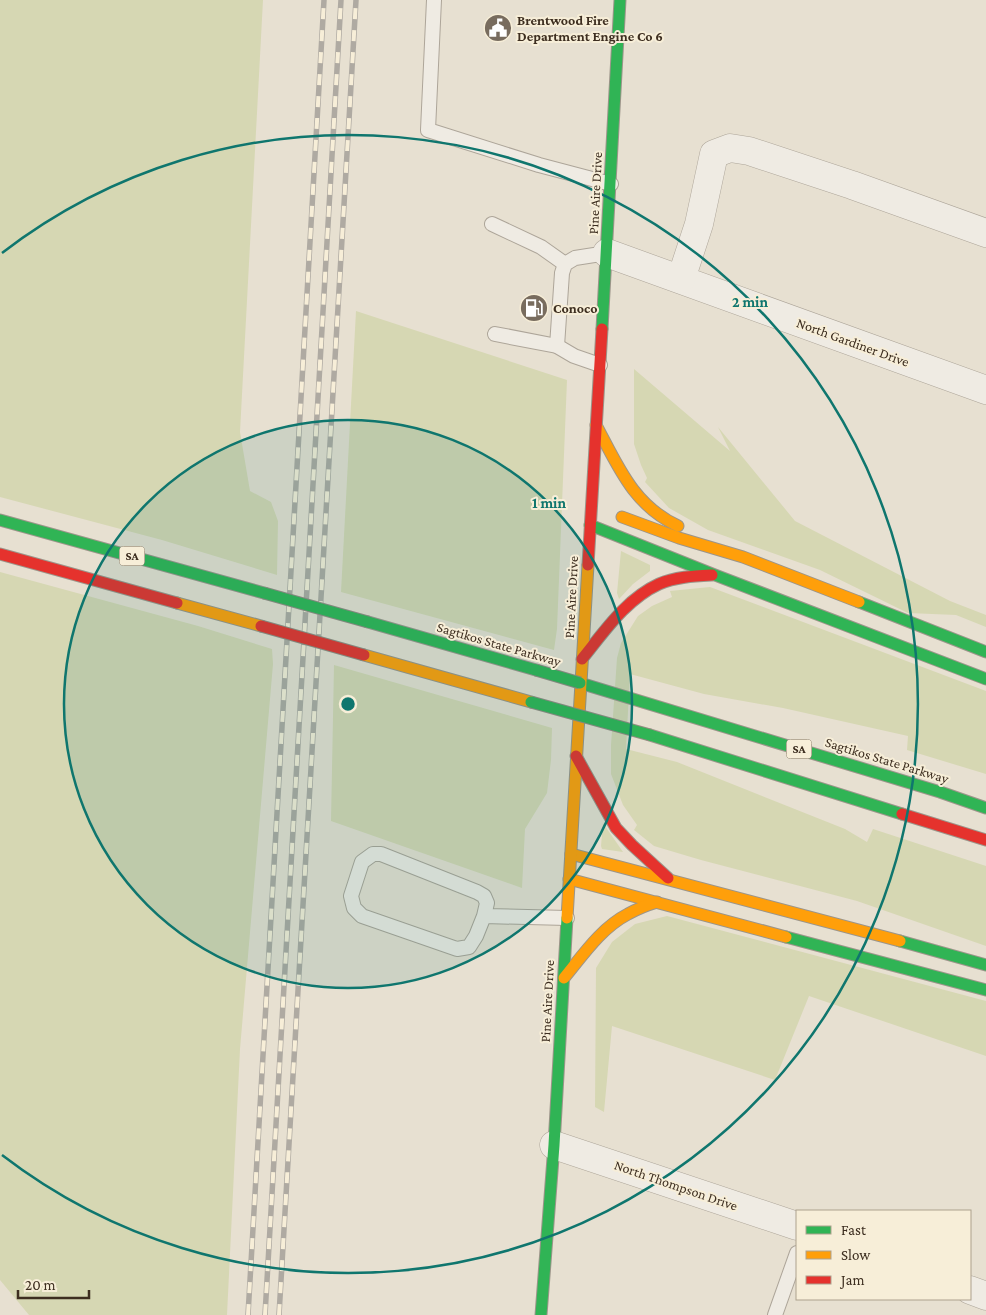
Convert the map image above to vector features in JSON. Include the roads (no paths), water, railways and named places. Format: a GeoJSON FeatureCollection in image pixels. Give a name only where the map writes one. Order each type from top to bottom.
{"type":"FeatureCollection","features":[{"type":"Feature","properties":{"kind":"main road","name":"Pine Aire Drive"},"geometry":{"type":"LineString","coordinates":[[541,1315],[564,978],[611,184],[620,0]]}},
{"type":"Feature","properties":{"kind":"main road"},"geometry":{"type":"LineString","coordinates":[[596,425],[634,491],[646,505],[668,521],[743,557],[986,652]]}},
{"type":"Feature","properties":{"kind":"main road"},"geometry":{"type":"LineString","coordinates":[[591,506],[679,538],[743,557]]}},
{"type":"Feature","properties":{"kind":"main road","name":"Sagtikos State Parkway"},"geometry":{"type":"LineString","coordinates":[[0,520],[536,670],[940,792],[986,808]]}},
{"type":"Feature","properties":{"kind":"main road"},"geometry":{"type":"LineString","coordinates":[[590,525],[986,679]]}},
{"type":"Feature","properties":{"kind":"main road","name":"SA"},"geometry":{"type":"LineString","coordinates":[[0,554],[650,735],[986,840]]}},
{"type":"Feature","properties":{"kind":"main road"},"geometry":{"type":"LineString","coordinates":[[582,659],[625,608],[648,589],[682,577],[715,575]]}},
{"type":"Feature","properties":{"kind":"main road"},"geometry":{"type":"LineString","coordinates":[[576,756],[616,828],[672,881]]}},
{"type":"Feature","properties":{"kind":"main road"},"geometry":{"type":"LineString","coordinates":[[940,792],[986,800]]}},
{"type":"Feature","properties":{"kind":"main road"},"geometry":{"type":"LineString","coordinates":[[907,815],[986,850]]}},
{"type":"Feature","properties":{"kind":"main road"},"geometry":{"type":"LineString","coordinates":[[571,854],[986,965]]}},
{"type":"Feature","properties":{"kind":"main road"},"geometry":{"type":"LineString","coordinates":[[569,879],[986,990]]}},
{"type":"Feature","properties":{"kind":"main road"},"geometry":{"type":"LineString","coordinates":[[564,978],[599,934],[610,925],[640,907],[657,902]]}},
{"type":"Feature","properties":{"kind":"street"},"geometry":{"type":"LineString","coordinates":[[681,279],[699,224],[714,154],[730,148],[749,152],[833,179],[986,233]]}},
{"type":"Feature","properties":{"kind":"street","name":"North Gardiner Drive"},"geometry":{"type":"LineString","coordinates":[[607,253],[986,390]]}},
{"type":"Feature","properties":{"kind":"street","name":"North Thompson Drive"},"geometry":{"type":"LineString","coordinates":[[554,1144],[796,1226]]}},
{"type":"Feature","properties":{"kind":"street"},"geometry":{"type":"LineString","coordinates":[[971,1290],[986,1296]]}},
{"type":"Feature","properties":{"kind":"lane"},"geometry":{"type":"LineString","coordinates":[[434,0],[428,130],[539,165],[611,184]]}},
{"type":"Feature","properties":{"kind":"lane"},"geometry":{"type":"LineString","coordinates":[[492,224],[541,247],[565,264]]}},
{"type":"Feature","properties":{"kind":"lane"},"geometry":{"type":"LineString","coordinates":[[557,346],[562,273],[565,264],[574,258],[607,253]]}},
{"type":"Feature","properties":{"kind":"lane"},"geometry":{"type":"LineString","coordinates":[[495,334],[557,346],[574,356],[600,365]]}},
{"type":"Feature","properties":{"kind":"lane"},"geometry":{"type":"LineString","coordinates":[[374,854],[382,854],[484,896],[487,903],[484,916],[476,936],[469,947],[457,949],[362,916],[354,908],[351,896],[362,862],[374,854]]}},
{"type":"Feature","properties":{"kind":"lane"},"geometry":{"type":"LineString","coordinates":[[484,916],[567,918]]}},
{"type":"Feature","properties":{"kind":"lane"},"geometry":{"type":"LineString","coordinates":[[775,1315],[796,1256]]}},
{"type":"Feature","properties":{"kind":"railway"},"geometry":{"type":"LineString","coordinates":[[248,1315],[324,0]]}},
{"type":"Feature","properties":{"kind":"railway"},"geometry":{"type":"LineString","coordinates":[[265,1315],[341,0]]}},
{"type":"Feature","properties":{"kind":"railway"},"geometry":{"type":"LineString","coordinates":[[279,1315],[356,0]]}},
{"type":"Feature","properties":{"kind":"place","name":"Brentwood Fire Department Engine Co 6"},"geometry":{"type":"Point","coordinates":[498,28]}},
{"type":"Feature","properties":{"kind":"place","name":"Conoco"},"geometry":{"type":"Point","coordinates":[534,308]}}]}
